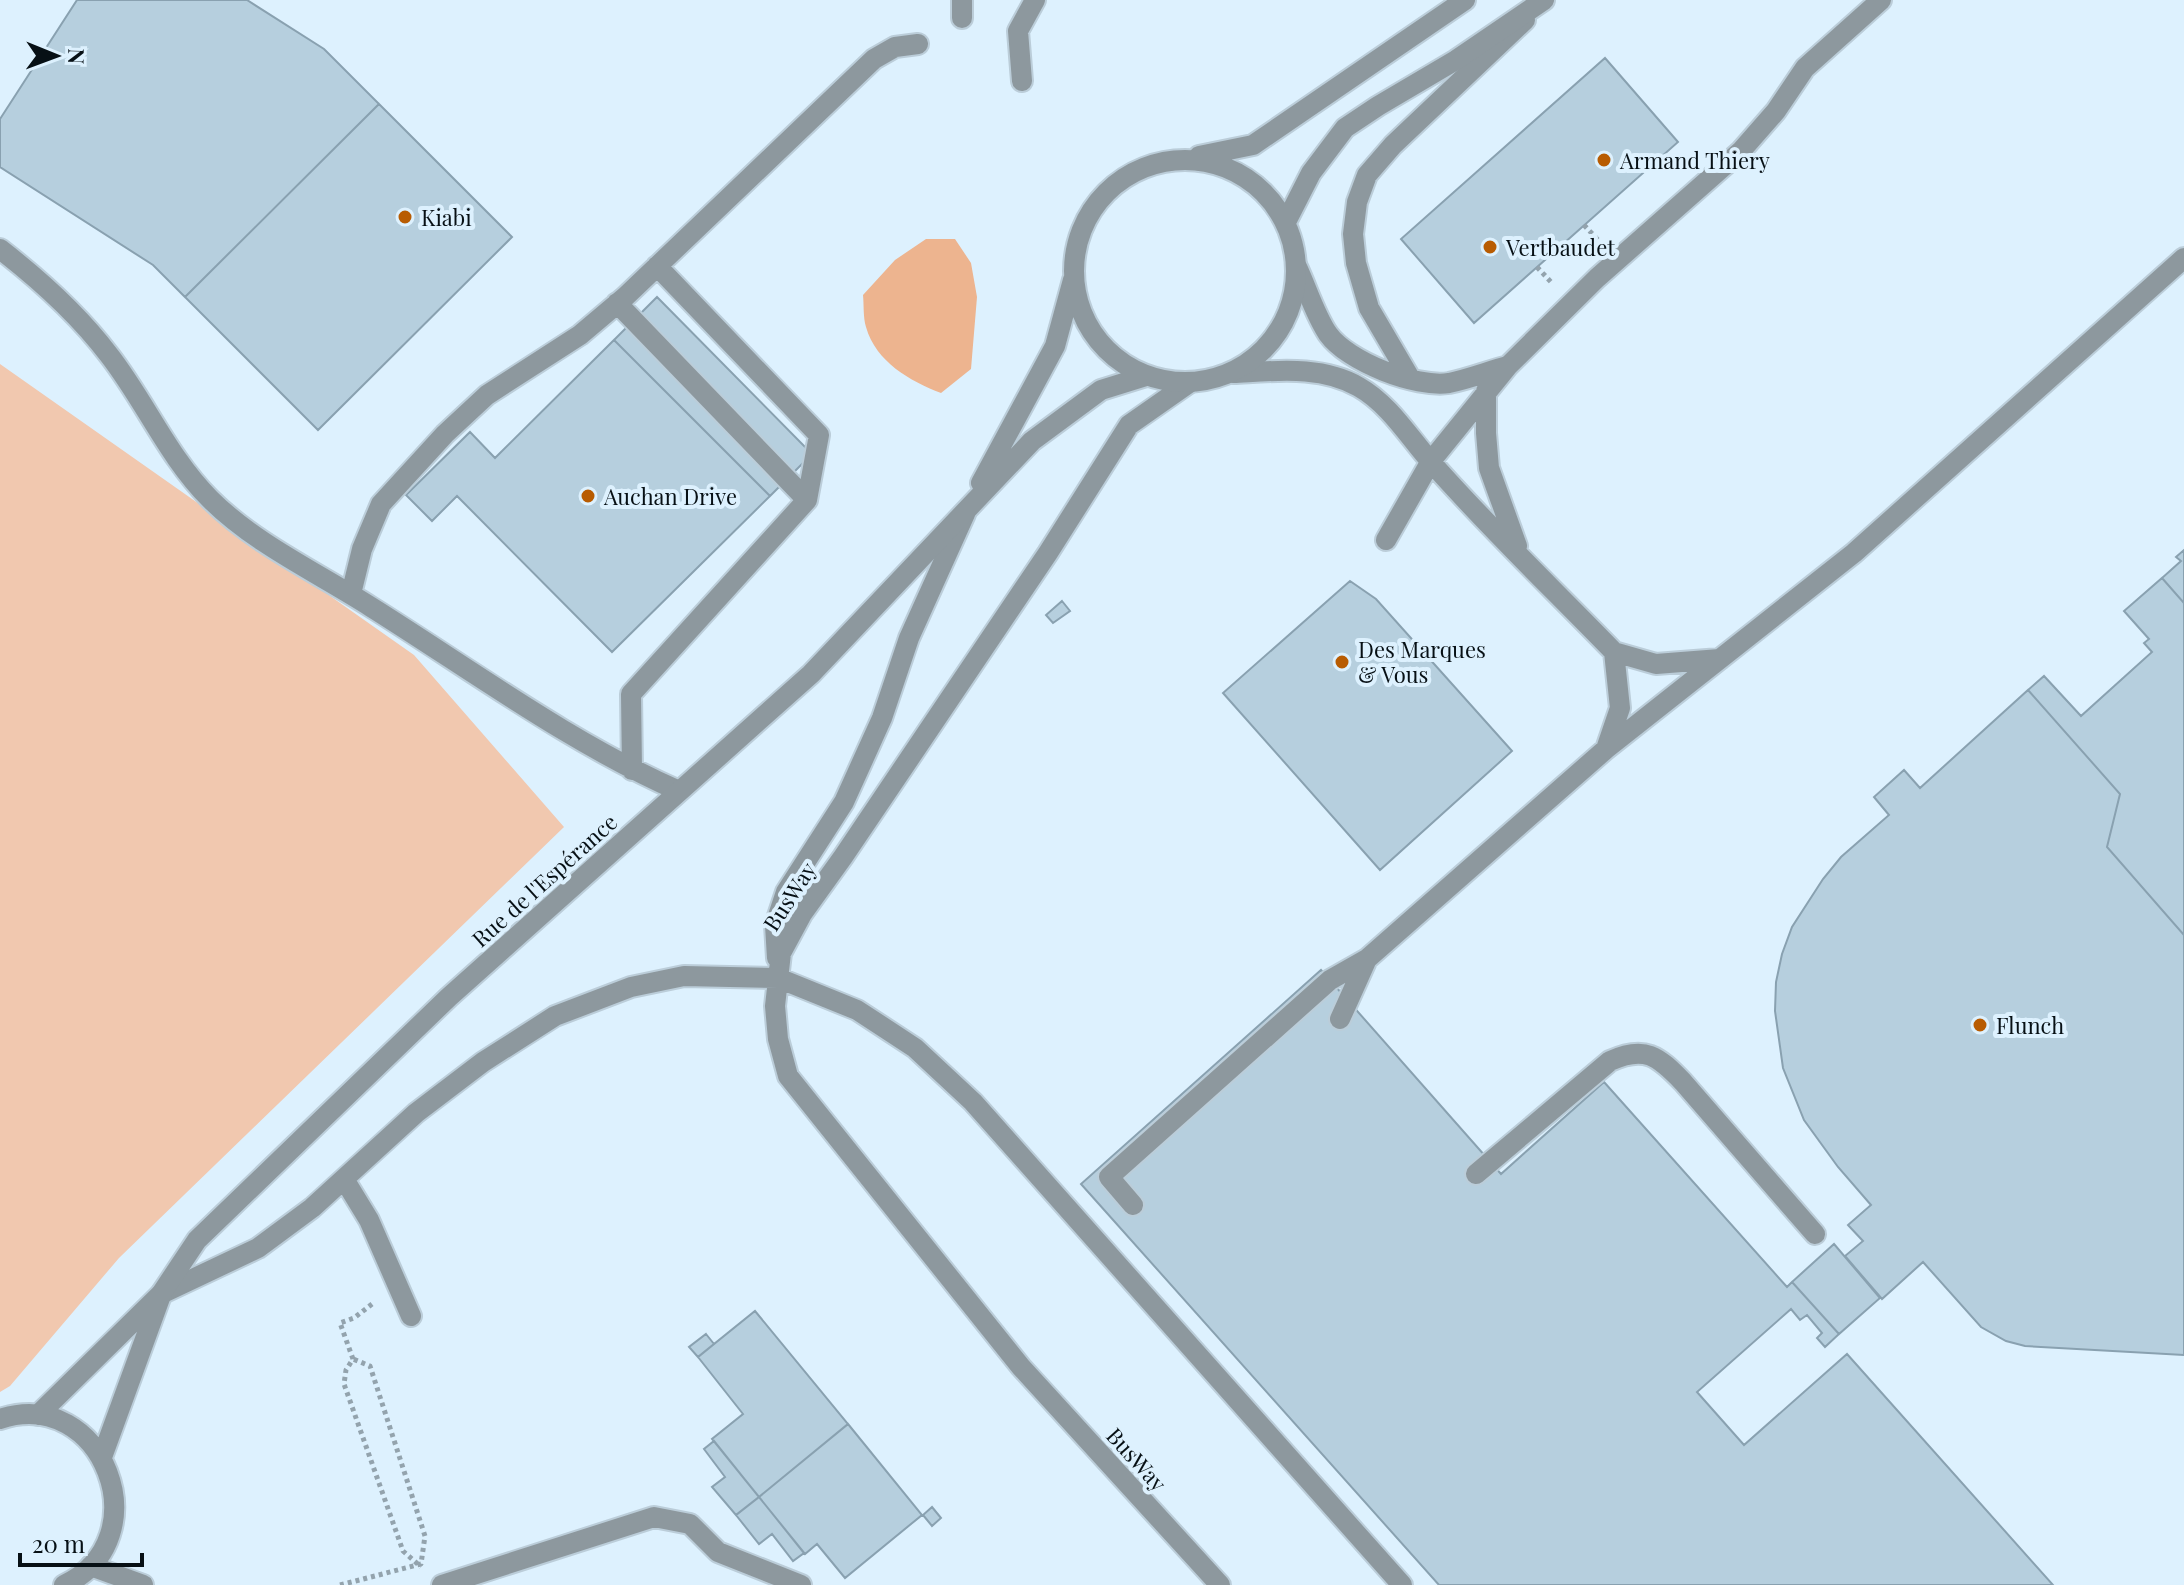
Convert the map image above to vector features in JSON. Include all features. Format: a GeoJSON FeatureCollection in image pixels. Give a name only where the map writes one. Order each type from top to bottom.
{"type":"FeatureCollection","features":[{"type":"Feature","properties":{"kind":"street"},"geometry":{"type":"LineString","coordinates":[[1465,0],[1253,145],[1180,159],[1128,175],[1099,200],[1080,234],[1074,277],[1085,320],[1110,354],[1146,376],[1189,383],[1233,373],[1290,371],[1328,374],[1360,387],[1391,413],[1521,558],[1614,652],[1656,664],[1720,659]]}},
{"type":"Feature","properties":{"kind":"street"},"geometry":{"type":"LineString","coordinates":[[1286,222],[1311,173],[1345,128],[1456,60],[1545,0]]}},
{"type":"Feature","properties":{"kind":"street"},"geometry":{"type":"LineString","coordinates":[[1410,378],[1369,308],[1356,263],[1353,234],[1357,202],[1367,175],[1393,145],[1545,0]]}},
{"type":"Feature","properties":{"kind":"street"},"geometry":{"type":"LineString","coordinates":[[1386,540],[1431,461],[1508,366],[1597,278],[1741,151],[1776,111],[1805,68],[1881,0]]}},
{"type":"Feature","properties":{"kind":"street"},"geometry":{"type":"LineString","coordinates":[[1022,81],[1018,31],[1036,1]]}},
{"type":"Feature","properties":{"kind":"street"},"geometry":{"type":"LineString","coordinates":[[351,594],[362,549],[381,504],[445,434],[487,395],[580,335],[617,303],[874,59],[895,47],[918,44]]}},
{"type":"Feature","properties":{"kind":"street"},"geometry":{"type":"LineString","coordinates":[[1180,159],[1223,165],[1260,187],[1286,222],[1297,267],[1328,334],[1350,355],[1376,369],[1447,383],[1508,366]]}},
{"type":"Feature","properties":{"kind":"street"},"geometry":{"type":"LineString","coordinates":[[0,249],[48,289],[109,354],[178,463],[211,500],[259,537],[632,770],[679,791]]}},
{"type":"Feature","properties":{"kind":"street"},"geometry":{"type":"LineString","coordinates":[[1133,1205],[1109,1177],[1330,980],[1367,959],[1606,749],[1854,553],[2184,258]]}},
{"type":"Feature","properties":{"kind":"street"},"geometry":{"type":"LineString","coordinates":[[632,770],[631,694],[807,500],[819,435],[657,266]]}},
{"type":"Feature","properties":{"kind":"street"},"geometry":{"type":"LineString","coordinates":[[1233,373],[1268,347],[1290,310],[1297,267]]}},
{"type":"Feature","properties":{"kind":"street","name":"Rue de l'Espérance"},"geometry":{"type":"LineString","coordinates":[[968,507],[1055,346],[1074,277]]}},
{"type":"Feature","properties":{"kind":"street"},"geometry":{"type":"LineString","coordinates":[[617,303],[807,500]]}},
{"type":"Feature","properties":{"kind":"street","name":"Rue de l'Espérance"},"geometry":{"type":"LineString","coordinates":[[38,1415],[161,1294],[197,1240],[449,997],[811,674],[1032,441],[1101,390],[1146,376]]}},
{"type":"Feature","properties":{"kind":"street","name":"BusWay"},"geometry":{"type":"LineString","coordinates":[[1189,383],[1129,425],[1048,553],[802,914],[781,953],[775,1006],[778,1039],[788,1076],[1021,1367],[1220,1585]]}},
{"type":"Feature","properties":{"kind":"street"},"geometry":{"type":"LineString","coordinates":[[1486,391],[1489,468],[1521,558]]}},
{"type":"Feature","properties":{"kind":"street"},"geometry":{"type":"LineString","coordinates":[[778,978],[775,925],[786,892],[844,802],[882,718],[909,638],[968,507]]}},
{"type":"Feature","properties":{"kind":"street"},"geometry":{"type":"LineString","coordinates":[[1606,749],[1620,708],[1614,652]]}},
{"type":"Feature","properties":{"kind":"street"},"geometry":{"type":"LineString","coordinates":[[1340,1019],[1367,959]]}},
{"type":"Feature","properties":{"kind":"street"},"geometry":{"type":"LineString","coordinates":[[161,1294],[258,1248],[312,1208],[416,1113],[483,1062],[555,1016],[631,987],[684,976],[778,978],[857,1010],[915,1048],[973,1102],[1402,1585]]}},
{"type":"Feature","properties":{"kind":"street"},"geometry":{"type":"LineString","coordinates":[[1476,1174],[1610,1061],[1627,1053],[1646,1053],[1663,1061],[1683,1082],[1815,1234]]}},
{"type":"Feature","properties":{"kind":"street"},"geometry":{"type":"LineString","coordinates":[[344,1179],[369,1220],[411,1316]]}},
{"type":"Feature","properties":{"kind":"street","name":"Rue de l'Espérance"},"geometry":{"type":"LineString","coordinates":[[102,1457],[161,1294]]}},
{"type":"Feature","properties":{"kind":"street"},"geometry":{"type":"LineString","coordinates":[[0,1419],[11,1415],[38,1415],[63,1422],[85,1437],[102,1457],[113,1485],[115,1514],[108,1542],[91,1566],[64,1585]]}},
{"type":"Feature","properties":{"kind":"street"},"geometry":{"type":"LineString","coordinates":[[442,1585],[654,1517],[690,1524],[718,1552],[801,1585]]}},
{"type":"Feature","properties":{"kind":"street"},"geometry":{"type":"LineString","coordinates":[[91,1566],[143,1585]]}},
{"type":"Feature","properties":{"kind":"path"},"geometry":{"type":"LineString","coordinates":[[389,1263],[374,1270],[378,1286],[375,1302],[354,1318],[340,1323],[353,1359],[370,1366],[375,1380],[425,1536],[421,1564],[423,1575]]}},
{"type":"Feature","properties":{"kind":"path"},"geometry":{"type":"LineString","coordinates":[[353,1359],[346,1370],[344,1384],[403,1551],[421,1564]]}},
{"type":"Feature","properties":{"kind":"path"},"geometry":{"type":"LineString","coordinates":[[340,1585],[421,1564]]}},
{"type":"Feature","properties":{"kind":"shaded area"},"geometry":{"type":"Polygon","coordinates":[[[926,239],[955,239],[971,263],[977,297],[971,369],[941,393],[906,376],[886,360],[871,339],[864,315],[863,295],[895,260],[926,239]]]}},
{"type":"Feature","properties":{"kind":"shaded area"},"geometry":{"type":"Polygon","coordinates":[[[0,364],[414,655],[564,827],[119,1258],[10,1386],[0,1392],[0,364]]]}},
{"type":"Feature","properties":{"kind":"building"},"geometry":{"type":"Polygon","coordinates":[[[77,0],[247,0],[324,49],[379,104],[185,297],[153,265],[0,167],[0,119],[77,0]]]}},
{"type":"Feature","properties":{"kind":"building"},"geometry":{"type":"Polygon","coordinates":[[[1605,58],[1678,142],[1474,323],[1401,239],[1605,58]]]}},
{"type":"Feature","properties":{"kind":"building"},"geometry":{"type":"Polygon","coordinates":[[[379,104],[512,237],[318,430],[185,297],[379,104]]]}},
{"type":"Feature","properties":{"kind":"building"},"geometry":{"type":"Polygon","coordinates":[[[657,297],[812,454],[770,496],[614,340],[657,297]]]}},
{"type":"Feature","properties":{"kind":"building","name":"Auchan Drive"},"geometry":{"type":"Polygon","coordinates":[[[614,340],[770,496],[612,652],[457,496],[432,521],[406,495],[470,432],[495,458],[614,340]]]}},
{"type":"Feature","properties":{"kind":"building"},"geometry":{"type":"Polygon","coordinates":[[[2184,550],[2184,603],[2162,578],[2181,561],[2176,557],[2184,550]]]}},
{"type":"Feature","properties":{"kind":"building"},"geometry":{"type":"Polygon","coordinates":[[[2162,578],[2184,603],[2184,935],[2107,847],[2120,794],[2028,690],[2044,676],[2081,716],[2152,652],[2144,643],[2149,639],[2124,611],[2162,578]]]}},
{"type":"Feature","properties":{"kind":"building"},"geometry":{"type":"Polygon","coordinates":[[[1350,581],[1376,599],[1512,751],[1380,870],[1223,693],[1350,581]]]}},
{"type":"Feature","properties":{"kind":"building"},"geometry":{"type":"Polygon","coordinates":[[[1062,601],[1070,611],[1053,623],[1046,615],[1062,601]]]}},
{"type":"Feature","properties":{"kind":"building","name":"Flunch"},"geometry":{"type":"Polygon","coordinates":[[[2028,690],[2120,794],[2107,847],[2184,935],[2184,1355],[2025,1346],[2006,1341],[1981,1327],[1923,1262],[1882,1299],[1845,1256],[1863,1241],[1848,1225],[1871,1205],[1804,1120],[1783,1068],[1775,1011],[1776,982],[1782,954],[1792,927],[1823,879],[1841,857],[1889,815],[1874,797],[1904,770],[1920,788],[2028,690]]]}},
{"type":"Feature","properties":{"kind":"building"},"geometry":{"type":"Polygon","coordinates":[[[1321,970],[1501,1174],[1604,1082],[1787,1287],[1792,1282],[1839,1334],[1825,1347],[1817,1338],[1822,1333],[1807,1315],[1800,1320],[1791,1309],[1697,1392],[1744,1445],[1847,1354],[2053,1585],[1439,1585],[1081,1184],[1321,970]]]}},
{"type":"Feature","properties":{"kind":"building"},"geometry":{"type":"Polygon","coordinates":[[[1834,1244],[1880,1298],[1839,1334],[1792,1282],[1834,1244]]]}},
{"type":"Feature","properties":{"kind":"building"},"geometry":{"type":"Polygon","coordinates":[[[755,1311],[848,1424],[759,1497],[712,1439],[743,1414],[698,1357],[755,1311]]]}},
{"type":"Feature","properties":{"kind":"building"},"geometry":{"type":"Polygon","coordinates":[[[706,1334],[714,1344],[698,1357],[689,1347],[706,1334]]]}},
{"type":"Feature","properties":{"kind":"building"},"geometry":{"type":"Polygon","coordinates":[[[848,1424],[922,1515],[845,1578],[817,1544],[805,1554],[759,1497],[848,1424]]]}},
{"type":"Feature","properties":{"kind":"building"},"geometry":{"type":"Polygon","coordinates":[[[714,1441],[759,1497],[736,1515],[712,1487],[725,1477],[704,1449],[714,1441]]]}},
{"type":"Feature","properties":{"kind":"building"},"geometry":{"type":"Polygon","coordinates":[[[759,1497],[804,1553],[793,1561],[772,1534],[759,1544],[736,1515],[759,1497]]]}},
{"type":"Feature","properties":{"kind":"building"},"geometry":{"type":"Polygon","coordinates":[[[932,1507],[941,1518],[932,1526],[923,1515],[932,1507]]]}},
{"type":"Feature","properties":{"kind":"place","name":"Armand Thiery"},"geometry":{"type":"Point","coordinates":[1604,160]}},
{"type":"Feature","properties":{"kind":"place","name":"Kiabi"},"geometry":{"type":"Point","coordinates":[405,217]}},
{"type":"Feature","properties":{"kind":"place","name":"Vertbaudet"},"geometry":{"type":"Point","coordinates":[1490,247]}},
{"type":"Feature","properties":{"kind":"place","name":"Auchan Drive"},"geometry":{"type":"Point","coordinates":[588,496]}},
{"type":"Feature","properties":{"kind":"place","name":"Des Marques & Vous"},"geometry":{"type":"Point","coordinates":[1342,662]}},
{"type":"Feature","properties":{"kind":"place","name":"Flunch"},"geometry":{"type":"Point","coordinates":[1980,1025]}}]}
